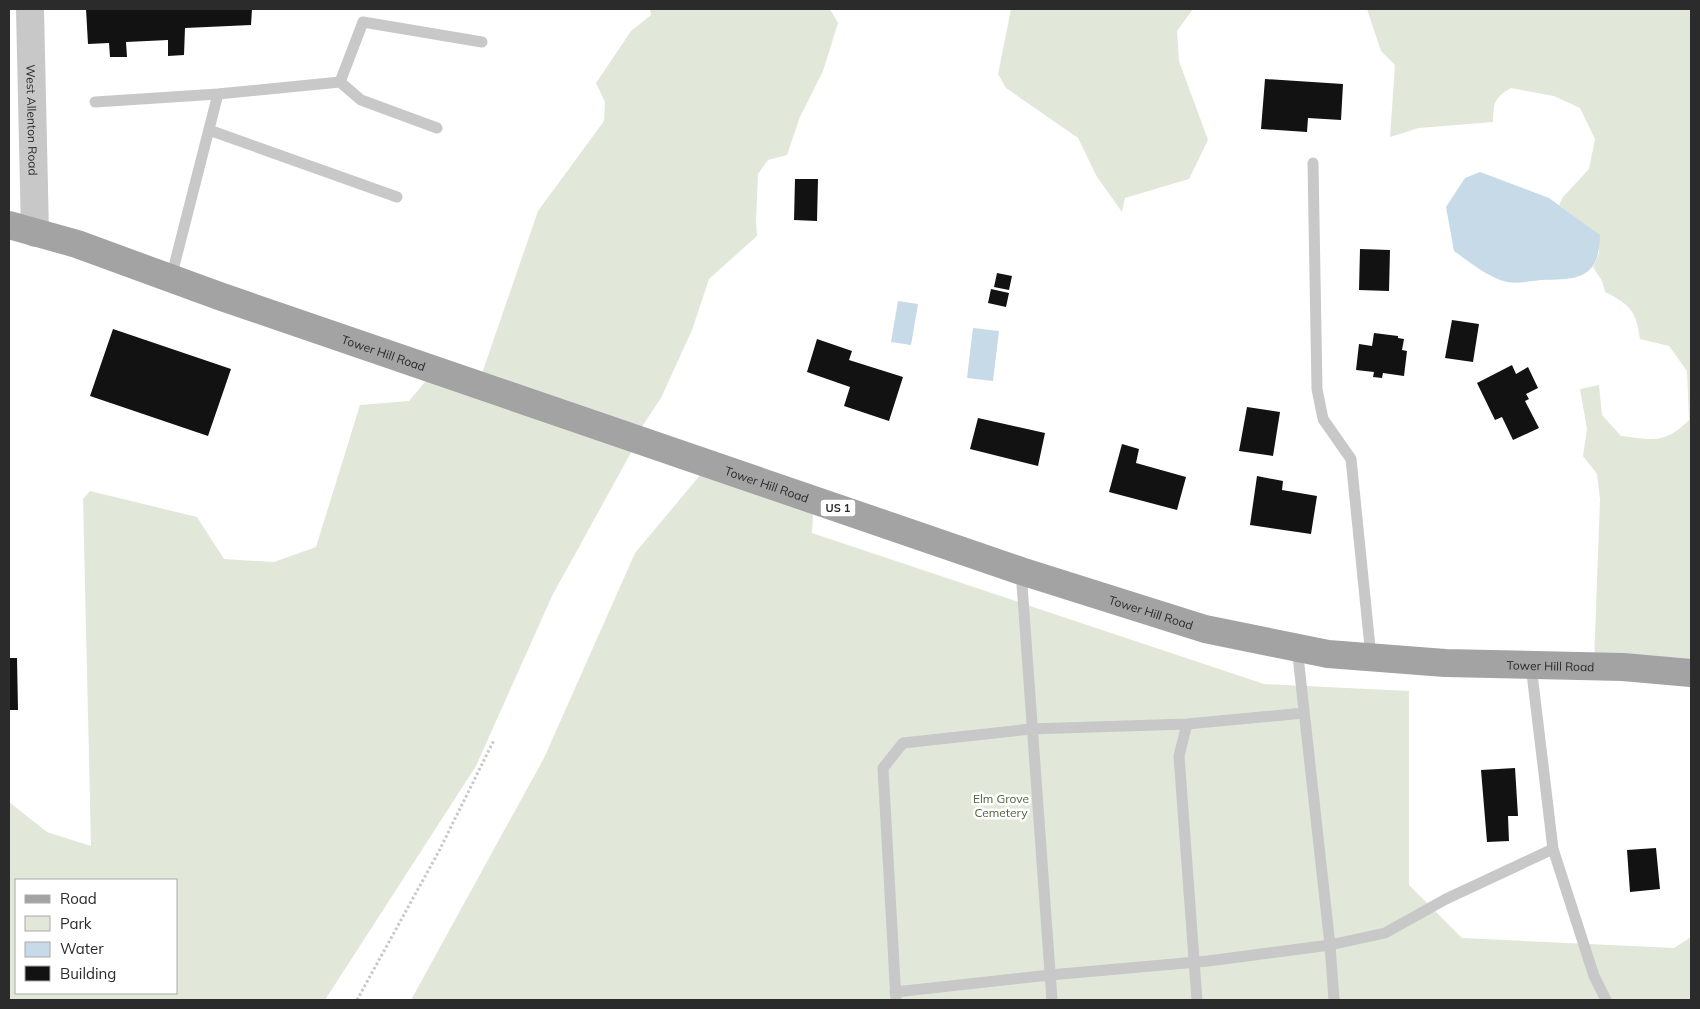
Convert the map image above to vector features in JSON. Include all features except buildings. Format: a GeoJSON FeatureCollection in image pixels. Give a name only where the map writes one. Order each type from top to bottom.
{"type":"FeatureCollection","features":[{"type":"Feature","properties":{"kind":"main road","name":"Tower Hill Road"},"geometry":{"type":"LineString","coordinates":[[9,225],[77,244],[1021,571],[1205,629],[1328,654],[1445,663],[1623,667],[1691,673]]}},
{"type":"Feature","properties":{"kind":"street","name":"West Allenton Road"},"geometry":{"type":"LineString","coordinates":[[30,9],[35,233]]}},
{"type":"Feature","properties":{"kind":"lane"},"geometry":{"type":"LineString","coordinates":[[340,82],[363,22],[482,42]]}},
{"type":"Feature","properties":{"kind":"lane"},"geometry":{"type":"LineString","coordinates":[[96,102],[218,94],[340,82],[361,100],[437,128]]}},
{"type":"Feature","properties":{"kind":"lane"},"geometry":{"type":"LineString","coordinates":[[171,278],[218,94]]}},
{"type":"Feature","properties":{"kind":"lane"},"geometry":{"type":"LineString","coordinates":[[209,130],[397,196]]}},
{"type":"Feature","properties":{"kind":"lane"},"geometry":{"type":"LineString","coordinates":[[1313,163],[1317,390],[1324,419],[1351,459],[1372,657]]}},
{"type":"Feature","properties":{"kind":"lane"},"geometry":{"type":"LineString","coordinates":[[1021,571],[1052,1000]]}},
{"type":"Feature","properties":{"kind":"lane"},"geometry":{"type":"LineString","coordinates":[[1297,648],[1330,945],[1334,1000]]}},
{"type":"Feature","properties":{"kind":"lane"},"geometry":{"type":"LineString","coordinates":[[1531,665],[1553,849],[1591,968],[1606,1000]]}},
{"type":"Feature","properties":{"kind":"lane"},"geometry":{"type":"LineString","coordinates":[[1304,713],[1187,724],[1031,729],[903,743],[883,768],[896,996],[1050,975],[1194,962],[1330,945],[1385,933],[1446,899],[1553,849]]}},
{"type":"Feature","properties":{"kind":"lane"},"geometry":{"type":"LineString","coordinates":[[1187,724],[1179,756],[1197,1000]]}},
{"type":"Feature","properties":{"kind":"path"},"geometry":{"type":"LineString","coordinates":[[357,1000],[439,851],[494,740]]}},
{"type":"Feature","properties":{"kind":"green space"},"geometry":{"type":"Polygon","coordinates":[[[650,9],[830,9],[838,23],[823,71],[800,117],[787,155],[768,160],[758,174],[757,236],[709,279],[692,330],[661,398],[639,431],[638,440],[552,596],[476,766],[325,1000],[9,1000],[9,802],[47,832],[91,846],[83,499],[90,491],[197,517],[224,559],[274,562],[316,547],[360,405],[409,401],[435,370],[479,382],[538,211],[604,121],[605,102],[596,83],[631,31],[651,15],[650,9]]]}},
{"type":"Feature","properties":{"kind":"green space"},"geometry":{"type":"Polygon","coordinates":[[[1011,9],[1193,9],[1177,31],[1179,61],[1208,140],[1189,179],[1125,198],[1122,212],[1097,177],[1078,138],[1006,88],[998,74],[1011,9]]]}},
{"type":"Feature","properties":{"kind":"green space"},"geometry":{"type":"Polygon","coordinates":[[[1367,9],[1691,9],[1691,673],[1594,664],[1600,499],[1597,474],[1583,456],[1587,429],[1580,389],[1599,385],[1602,415],[1621,436],[1642,439],[1665,437],[1689,420],[1687,371],[1669,346],[1640,339],[1631,310],[1621,301],[1605,292],[1602,281],[1593,267],[1599,253],[1599,235],[1559,205],[1563,197],[1589,169],[1595,139],[1580,108],[1554,96],[1511,88],[1501,95],[1496,102],[1493,122],[1419,128],[1390,137],[1395,65],[1381,51],[1367,9]]]}},
{"type":"Feature","properties":{"kind":"green space","name":"Elm Grove Cemetery"},"geometry":{"type":"Polygon","coordinates":[[[706,468],[814,498],[812,533],[1264,684],[1409,691],[1409,885],[1462,938],[1674,948],[1691,937],[1691,1000],[411,1000],[544,758],[635,553],[706,468]]]}},
{"type":"Feature","properties":{"kind":"water"},"geometry":{"type":"Polygon","coordinates":[[[1480,172],[1549,198],[1600,235],[1599,250],[1596,261],[1591,269],[1584,274],[1566,279],[1511,283],[1486,273],[1454,251],[1446,207],[1465,178],[1480,172]]]}},
{"type":"Feature","properties":{"kind":"water"},"geometry":{"type":"Polygon","coordinates":[[[898,301],[918,304],[911,345],[891,342],[898,301]]]}},
{"type":"Feature","properties":{"kind":"water"},"geometry":{"type":"Polygon","coordinates":[[[973,328],[999,331],[993,381],[967,378],[973,328]]]}}]}
